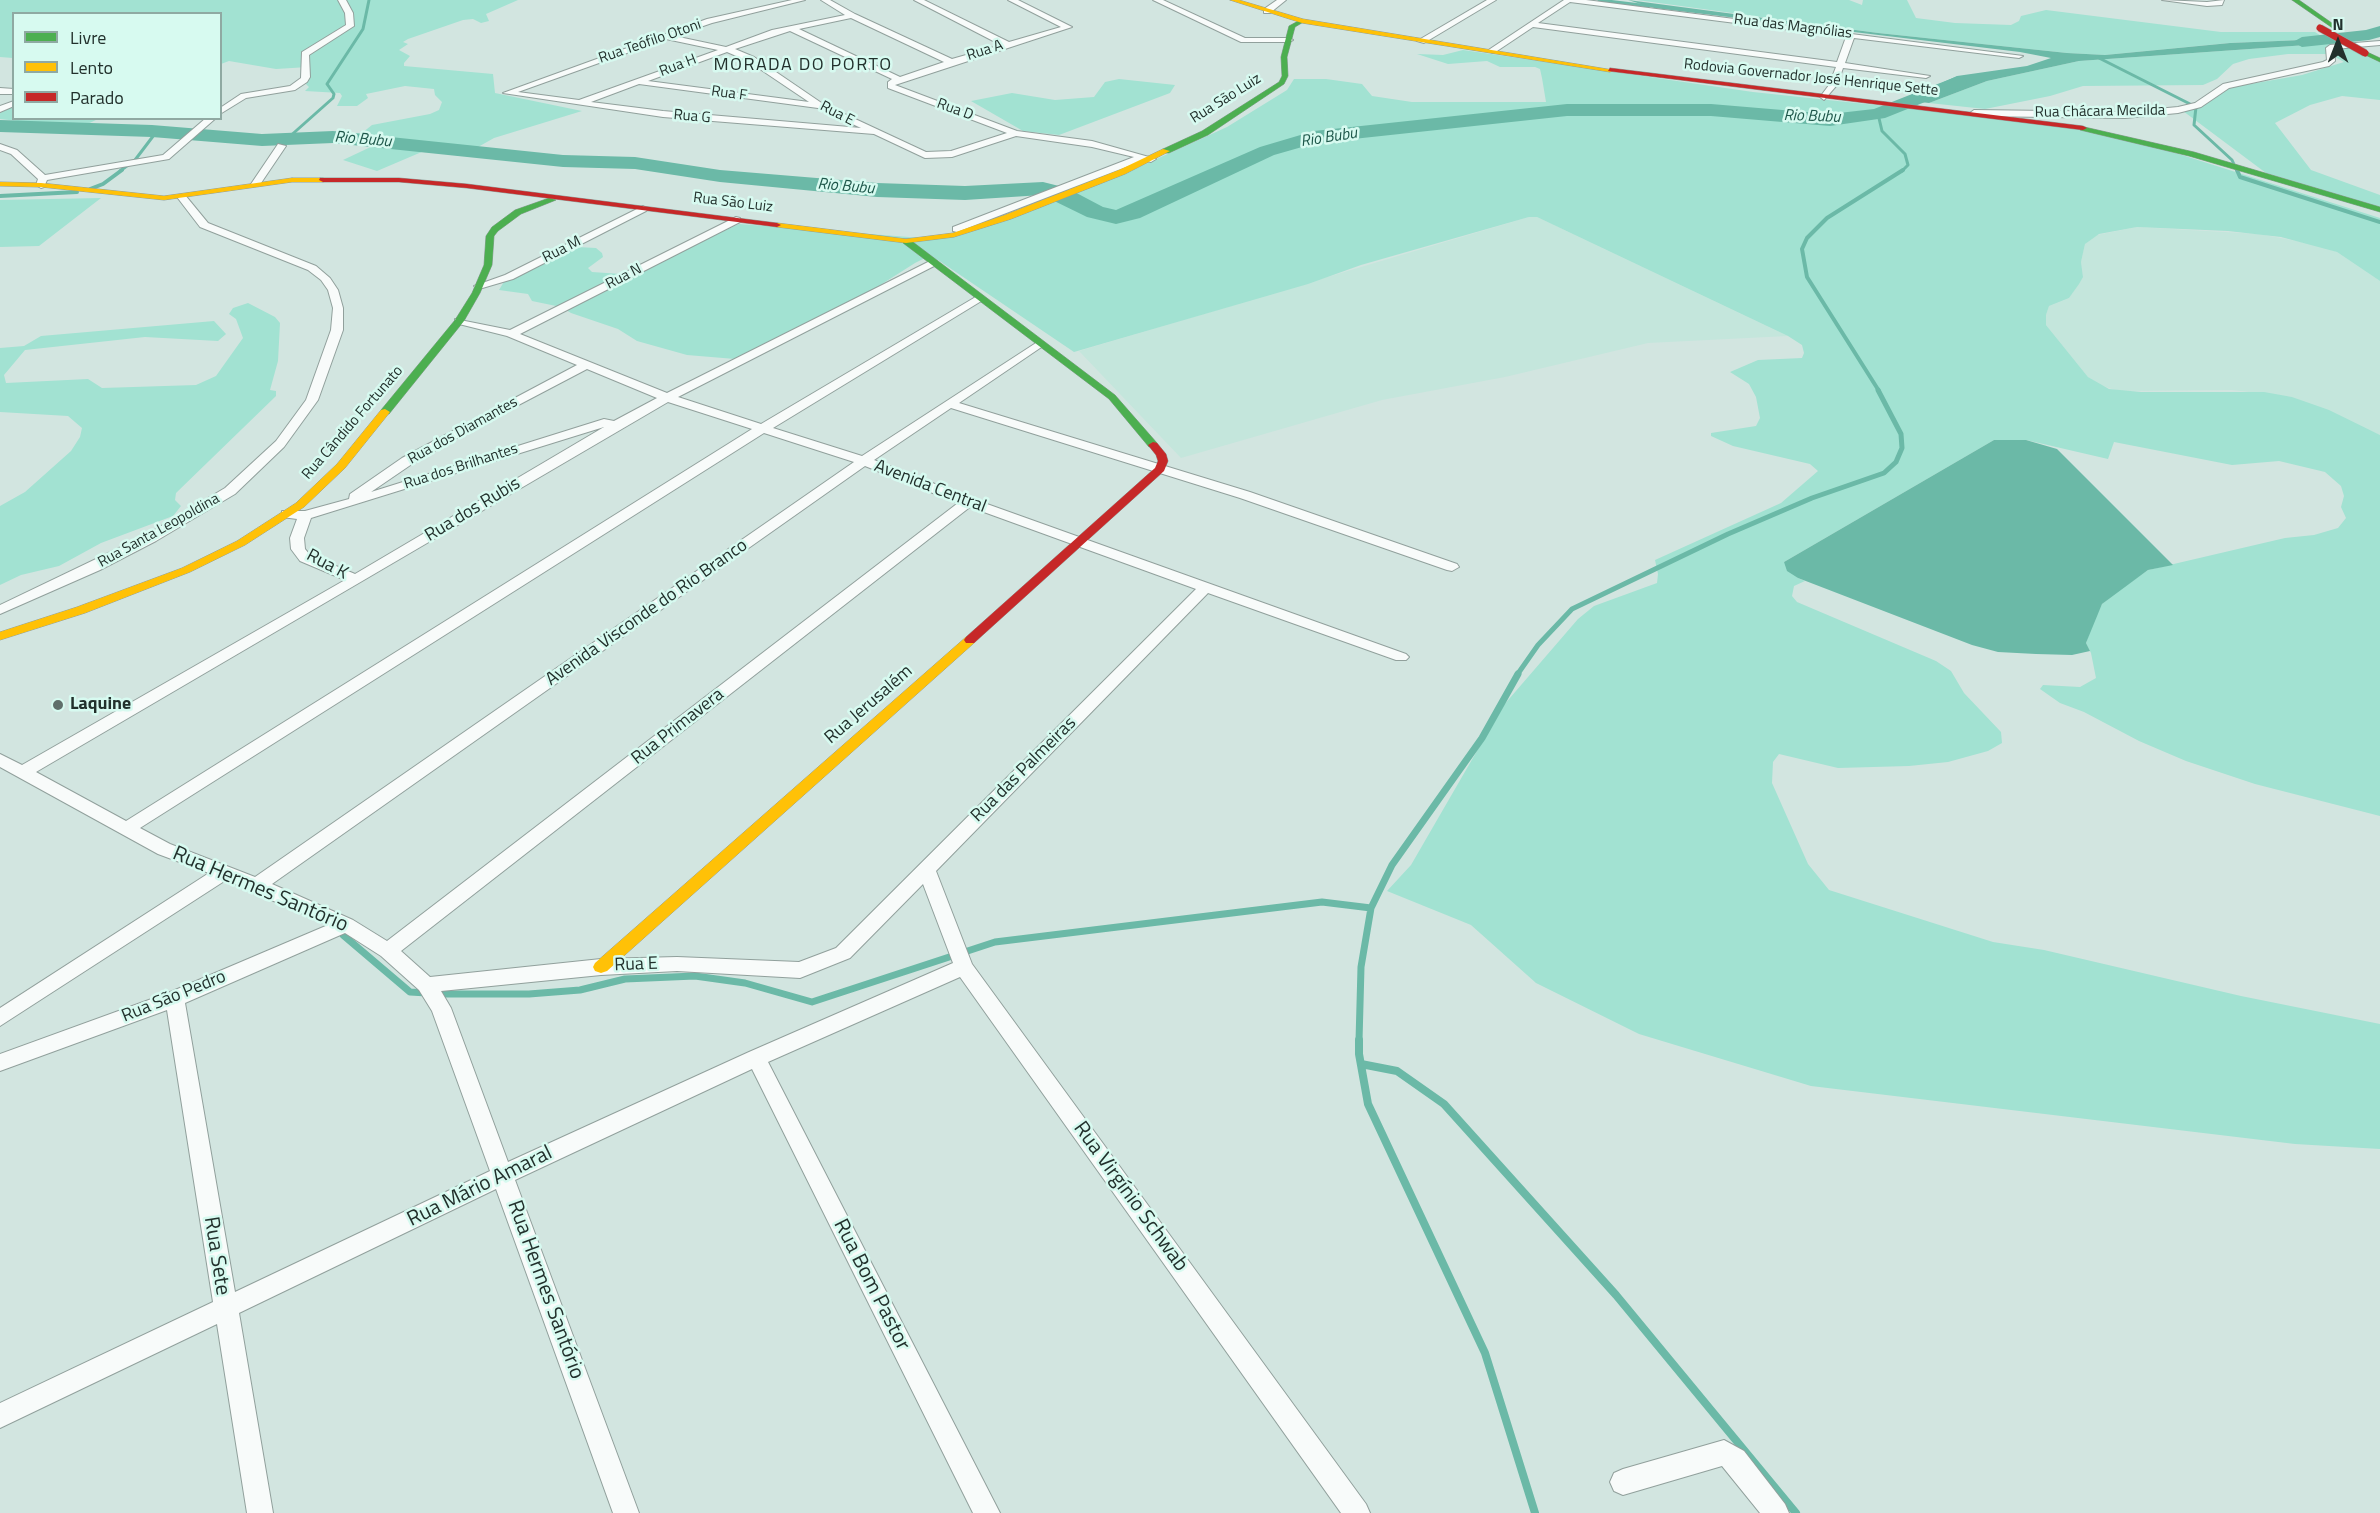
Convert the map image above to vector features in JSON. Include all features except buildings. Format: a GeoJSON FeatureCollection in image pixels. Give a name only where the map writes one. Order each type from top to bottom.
{"type":"FeatureCollection","features":[{"type":"Feature","properties":{"kind":"main road","name":"Rodovia Governador José Henrique Sette"},"geometry":{"type":"LineString","coordinates":[[1233,0],[1302,21],[1491,51],[1699,82],[1974,113],[2120,135],[2380,210]]}},
{"type":"Feature","properties":{"kind":"main road"},"geometry":{"type":"LineString","coordinates":[[2281,0],[2320,28],[2377,52]]}},
{"type":"Feature","properties":{"kind":"main road"},"geometry":{"type":"LineString","coordinates":[[2295,0],[2377,52]]}},
{"type":"Feature","properties":{"kind":"main road","name":"Rua São Luiz"},"geometry":{"type":"LineString","coordinates":[[0,184],[42,182],[144,197],[182,197],[292,180],[366,179],[467,186],[906,241],[940,237],[973,230],[1042,199],[1190,140],[1240,111],[1282,83],[1285,76],[1284,57],[1293,25],[1302,21]]}},
{"type":"Feature","properties":{"kind":"main road","name":"Rua Cândido Fortunato"},"geometry":{"type":"LineString","coordinates":[[0,636],[81,610],[186,570],[241,543],[287,514],[321,487],[341,466],[459,321],[488,265],[490,236],[495,229],[518,212],[557,198]]}},
{"type":"Feature","properties":{"kind":"main road"},"geometry":{"type":"LineString","coordinates":[[906,241],[932,263],[1112,397],[1161,454],[1163,460],[1160,469]]}},
{"type":"Feature","properties":{"kind":"main road","name":"Rua Jerusalém"},"geometry":{"type":"LineString","coordinates":[[601,967],[713,865],[1082,542],[1160,469]]}},
{"type":"Feature","properties":{"kind":"street"},"geometry":{"type":"LineString","coordinates":[[222,111],[244,96],[292,88],[304,80],[306,54],[350,26],[349,13],[342,0]]}},
{"type":"Feature","properties":{"kind":"street","name":"Rua Teófilo Otoni"},"geometry":{"type":"LineString","coordinates":[[511,95],[508,91],[730,15],[801,0]]}},
{"type":"Feature","properties":{"kind":"street"},"geometry":{"type":"LineString","coordinates":[[825,0],[852,16],[951,62]]}},
{"type":"Feature","properties":{"kind":"street"},"geometry":{"type":"LineString","coordinates":[[918,0],[1006,44]]}},
{"type":"Feature","properties":{"kind":"street"},"geometry":{"type":"LineString","coordinates":[[926,0],[937,0]]}},
{"type":"Feature","properties":{"kind":"street","name":"Rua A"},"geometry":{"type":"LineString","coordinates":[[900,80],[1006,44],[1065,28],[1067,24],[1012,0]]}},
{"type":"Feature","properties":{"kind":"street"},"geometry":{"type":"LineString","coordinates":[[1157,0],[1167,7],[1244,40],[1289,40]]}},
{"type":"Feature","properties":{"kind":"street"},"geometry":{"type":"LineString","coordinates":[[1267,11],[1282,0]]}},
{"type":"Feature","properties":{"kind":"street"},"geometry":{"type":"LineString","coordinates":[[1421,40],[1492,0]]}},
{"type":"Feature","properties":{"kind":"street"},"geometry":{"type":"LineString","coordinates":[[1491,51],[1534,25],[1568,0]]}},
{"type":"Feature","properties":{"kind":"street","name":"Rua das Magnólias"},"geometry":{"type":"LineString","coordinates":[[1568,0],[2019,56]]}},
{"type":"Feature","properties":{"kind":"street"},"geometry":{"type":"LineString","coordinates":[[2166,0],[2217,2]]}},
{"type":"Feature","properties":{"kind":"street"},"geometry":{"type":"LineString","coordinates":[[725,6],[730,15]]}},
{"type":"Feature","properties":{"kind":"street","name":"Rua H"},"geometry":{"type":"LineString","coordinates":[[576,104],[725,49],[790,28],[852,16]]}},
{"type":"Feature","properties":{"kind":"street"},"geometry":{"type":"LineString","coordinates":[[1534,25],[1926,76]]}},
{"type":"Feature","properties":{"kind":"street"},"geometry":{"type":"LineString","coordinates":[[790,28],[900,80]]}},
{"type":"Feature","properties":{"kind":"street"},"geometry":{"type":"LineString","coordinates":[[1824,96],[1833,85],[1851,35]]}},
{"type":"Feature","properties":{"kind":"street","name":"Rua E"},"geometry":{"type":"LineString","coordinates":[[666,36],[725,49],[751,59],[820,106],[918,153],[935,156],[952,154],[1015,133]]}},
{"type":"Feature","properties":{"kind":"street","name":"Rua Chácara Mecilda"},"geometry":{"type":"LineString","coordinates":[[1974,113],[2125,115],[2178,110],[2198,105],[2215,91],[2226,86],[2326,64],[2331,60],[2330,48],[2333,47],[2377,52]]}},
{"type":"Feature","properties":{"kind":"street","name":"Rua D"},"geometry":{"type":"LineString","coordinates":[[900,80],[892,82],[891,86],[1015,133],[1092,144],[1146,158]]}},
{"type":"Feature","properties":{"kind":"street","name":"Rua F"},"geometry":{"type":"LineString","coordinates":[[639,82],[820,106]]}},
{"type":"Feature","properties":{"kind":"street","name":"Rua G"},"geometry":{"type":"LineString","coordinates":[[511,95],[762,124],[873,132]]}},
{"type":"Feature","properties":{"kind":"street"},"geometry":{"type":"LineString","coordinates":[[0,147],[14,152],[42,182],[171,154],[209,120]]}},
{"type":"Feature","properties":{"kind":"street"},"geometry":{"type":"LineString","coordinates":[[256,184],[281,146]]}},
{"type":"Feature","properties":{"kind":"street","name":"Rua Santa Leopoldina"},"geometry":{"type":"LineString","coordinates":[[0,610],[95,567],[195,514],[230,491],[280,444],[312,400],[337,330],[338,308],[333,290],[325,278],[312,268],[204,225],[182,197]]}},
{"type":"Feature","properties":{"kind":"street","name":"Rua M"},"geometry":{"type":"LineString","coordinates":[[479,286],[509,277],[643,209]]}},
{"type":"Feature","properties":{"kind":"street","name":"Rua N"},"geometry":{"type":"LineString","coordinates":[[511,334],[736,220]]}},
{"type":"Feature","properties":{"kind":"street","name":"Rua dos Rubis"},"geometry":{"type":"LineString","coordinates":[[23,772],[356,580],[635,414],[932,263]]}},
{"type":"Feature","properties":{"kind":"street"},"geometry":{"type":"LineString","coordinates":[[126,829],[763,428],[979,298]]}},
{"type":"Feature","properties":{"kind":"street","name":"Avenida Central"},"geometry":{"type":"LineString","coordinates":[[459,321],[511,334],[668,398],[864,461],[968,502],[1401,657]]}},
{"type":"Feature","properties":{"kind":"street","name":"Avenida Visconde do Rio Branco"},"geometry":{"type":"LineString","coordinates":[[257,885],[864,461],[1039,344]]}},
{"type":"Feature","properties":{"kind":"street","name":"Rua dos Diamantes"},"geometry":{"type":"LineString","coordinates":[[345,504],[407,461],[586,365]]}},
{"type":"Feature","properties":{"kind":"street"},"geometry":{"type":"LineString","coordinates":[[951,404],[1245,495],[1452,567]]}},
{"type":"Feature","properties":{"kind":"street","name":"Rua dos Brilhantes"},"geometry":{"type":"LineString","coordinates":[[287,514],[305,515],[345,504],[635,414]]}},
{"type":"Feature","properties":{"kind":"street"},"geometry":{"type":"LineString","coordinates":[[530,446],[555,461]]}},
{"type":"Feature","properties":{"kind":"street","name":"Rua Primavera"},"geometry":{"type":"LineString","coordinates":[[388,951],[968,502]]}},
{"type":"Feature","properties":{"kind":"street","name":"Rua K"},"geometry":{"type":"LineString","coordinates":[[305,515],[297,538],[298,549],[305,558],[356,580]]}},
{"type":"Feature","properties":{"kind":"street","name":"Rua das Palmeiras"},"geometry":{"type":"LineString","coordinates":[[843,953],[1205,588]]}},
{"type":"Feature","properties":{"kind":"street","name":"Rua Hermes Santório"},"geometry":{"type":"LineString","coordinates":[[0,760],[164,849],[257,885],[346,925],[388,951],[426,985],[441,1008],[626,1513]]}},
{"type":"Feature","properties":{"kind":"street","name":"Rua Virgínio Schwab"},"geometry":{"type":"LineString","coordinates":[[926,869],[964,967],[1358,1513]]}},
{"type":"Feature","properties":{"kind":"street"},"geometry":{"type":"LineString","coordinates":[[0,1018],[223,873]]}},
{"type":"Feature","properties":{"kind":"street","name":"Rua São Pedro"},"geometry":{"type":"LineString","coordinates":[[0,1064],[175,999],[346,925]]}},
{"type":"Feature","properties":{"kind":"street","name":"Rua E"},"geometry":{"type":"LineString","coordinates":[[426,985],[601,967],[677,964],[800,970],[843,953]]}},
{"type":"Feature","properties":{"kind":"street","name":"Rua Mário Amaral"},"geometry":{"type":"LineString","coordinates":[[0,1416],[503,1175],[756,1058],[964,967]]}},
{"type":"Feature","properties":{"kind":"street","name":"Rua Sete"},"geometry":{"type":"LineString","coordinates":[[175,999],[260,1513]]}},
{"type":"Feature","properties":{"kind":"street","name":"Rua Bom Pastor"},"geometry":{"type":"LineString","coordinates":[[756,1058],[987,1513]]}},
{"type":"Feature","properties":{"kind":"street"},"geometry":{"type":"LineString","coordinates":[[1623,1482],[1724,1453],[1736,1460],[1776,1513]]}},
{"type":"Feature","properties":{"kind":"shaded area"},"geometry":{"type":"Polygon","coordinates":[[[0,0],[518,0],[486,14],[489,21],[481,23],[473,19],[463,20],[408,39],[403,42],[408,44],[399,50],[410,56],[404,66],[493,74],[495,93],[582,111],[494,138],[462,156],[424,151],[377,171],[343,160],[377,144],[315,134],[362,133],[372,125],[430,114],[439,110],[442,102],[435,95],[434,89],[405,86],[366,94],[368,98],[357,106],[337,106],[342,96],[340,93],[305,91],[309,87],[306,84],[309,75],[308,67],[276,69],[229,61],[222,64],[222,12],[12,12],[12,58],[0,57],[0,0]]]}},
{"type":"Feature","properties":{"kind":"shaded area"},"geometry":{"type":"Polygon","coordinates":[[[1628,0],[1878,33],[2067,53],[2105,55],[2230,43],[2326,39],[2335,43],[2079,61],[1987,81],[1929,103],[1904,100],[1957,76],[2027,66],[2051,58],[2020,52],[1654,8],[1628,0]]]}},
{"type":"Feature","properties":{"kind":"shaded area"},"geometry":{"type":"Polygon","coordinates":[[[1637,0],[1849,0],[1862,5],[1863,0],[1907,0],[1916,18],[1955,23],[2011,25],[2019,21],[2021,16],[2046,10],[2221,32],[2315,32],[2326,39],[2229,43],[2105,55],[2067,53],[1878,33],[1637,0]]]}},
{"type":"Feature","properties":{"kind":"shaded area"},"geometry":{"type":"Polygon","coordinates":[[[2335,43],[2380,62],[2380,100],[2342,96],[2310,105],[2275,123],[2311,170],[2380,195],[2380,208],[2266,173],[2183,111],[2219,91],[2302,75],[2344,62],[2330,54],[2288,54],[2249,59],[2233,64],[2217,79],[2203,85],[2083,86],[2050,96],[1985,109],[1929,103],[1987,81],[2079,61],[2335,43]]]}},
{"type":"Feature","properties":{"kind":"shaded area"},"geometry":{"type":"Polygon","coordinates":[[[1463,50],[1753,92],[2063,125],[2157,147],[2380,218],[2380,281],[2337,252],[2281,237],[2228,231],[2137,227],[2099,234],[2085,244],[2081,262],[2083,277],[2079,284],[2069,298],[2049,306],[2046,325],[2088,377],[2109,389],[2141,392],[2264,392],[2292,397],[2329,410],[2380,435],[2380,816],[2255,784],[2186,761],[2139,741],[2084,712],[2060,703],[2040,689],[2043,685],[2080,687],[2096,678],[2091,653],[2086,643],[2095,618],[2102,604],[2148,570],[2285,538],[2314,535],[2338,528],[2346,518],[2341,507],[2344,496],[2341,486],[2325,472],[2279,461],[2232,465],[2114,442],[2108,459],[2026,440],[1994,440],[1784,562],[1798,578],[1805,581],[1794,586],[1792,596],[1797,602],[1936,661],[1951,671],[1964,693],[2001,732],[2002,743],[1988,751],[1948,762],[1909,766],[1838,768],[1779,754],[1773,762],[1772,783],[1808,864],[1829,890],[1993,942],[2044,950],[2241,996],[2380,1024],[2380,1149],[2295,1144],[1811,1086],[1639,1034],[1536,983],[1471,925],[1387,891],[1411,865],[1503,706],[1578,619],[1594,606],[1657,583],[1655,560],[1781,503],[1818,471],[1810,464],[1733,446],[1711,436],[1711,433],[1756,426],[1760,418],[1756,397],[1749,384],[1730,372],[1758,360],[1802,358],[1804,353],[1802,345],[1788,336],[1537,217],[1529,217],[1361,265],[1308,284],[1074,352],[938,260],[923,259],[863,296],[745,357],[735,359],[687,355],[637,341],[618,329],[571,313],[561,307],[532,301],[528,294],[499,290],[505,280],[577,247],[596,248],[602,253],[603,257],[588,268],[592,272],[621,274],[644,267],[739,224],[935,239],[1128,172],[1227,127],[1287,90],[1294,79],[1326,79],[1362,84],[1372,96],[1412,102],[1546,102],[1540,69],[1535,67],[1500,67],[1487,61],[1448,64],[1417,54],[1443,55],[1463,50]]]}},
{"type":"Feature","properties":{"kind":"shaded area"},"geometry":{"type":"Polygon","coordinates":[[[1119,79],[1175,85],[1170,93],[1059,135],[1023,131],[971,101],[1012,93],[1055,100],[1094,97],[1105,82],[1119,79]]]}},
{"type":"Feature","properties":{"kind":"shaded area"},"geometry":{"type":"Polygon","coordinates":[[[12,107],[12,120],[96,120],[79,128],[0,119],[0,113],[12,107]]]}},
{"type":"Feature","properties":{"kind":"shaded area"},"geometry":{"type":"Polygon","coordinates":[[[101,198],[39,246],[0,247],[0,200],[101,198]]]}},
{"type":"Feature","properties":{"kind":"shaded area"},"geometry":{"type":"Polygon","coordinates":[[[1529,217],[1537,217],[1788,336],[1648,343],[1505,377],[1382,400],[1181,458],[1079,351],[1529,217]]]}},
{"type":"Feature","properties":{"kind":"shaded area"},"geometry":{"type":"Polygon","coordinates":[[[2137,227],[2259,234],[2318,245],[2337,252],[2380,281],[2380,435],[2292,397],[2232,390],[2118,391],[2100,385],[2088,377],[2046,325],[2046,315],[2049,306],[2069,298],[2083,276],[2081,262],[2085,244],[2092,236],[2137,227]]]}},
{"type":"Feature","properties":{"kind":"shaded area"},"geometry":{"type":"Polygon","coordinates":[[[248,303],[275,317],[280,323],[278,361],[270,390],[276,391],[276,396],[176,493],[175,500],[181,506],[173,516],[101,543],[59,566],[21,575],[0,585],[0,506],[25,492],[71,451],[80,437],[82,428],[68,416],[0,412],[0,348],[24,346],[41,336],[214,321],[226,334],[218,341],[145,337],[25,350],[4,375],[6,383],[88,379],[102,388],[196,385],[216,376],[243,338],[236,319],[229,314],[233,308],[248,303]]]}},
{"type":"Feature","properties":{"kind":"shaded area"},"geometry":{"type":"Polygon","coordinates":[[[1994,440],[2026,440],[2057,449],[2173,565],[2148,570],[2102,604],[2086,643],[2090,651],[2072,655],[1998,652],[1972,645],[1798,578],[1787,571],[1784,562],[1994,440]]]}},
{"type":"Feature","properties":{"kind":"waterway","name":"Rio Bubu"},"geometry":{"type":"LineString","coordinates":[[288,138],[333,98],[334,94],[327,84],[363,29],[369,0]]}},
{"type":"Feature","properties":{"kind":"waterway"},"geometry":{"type":"LineString","coordinates":[[1599,0],[1649,6]]}},
{"type":"Feature","properties":{"kind":"waterway","name":"Rio Bubu"},"geometry":{"type":"LineString","coordinates":[[2302,42],[2369,35],[2380,31]]}},
{"type":"Feature","properties":{"kind":"waterway"},"geometry":{"type":"LineString","coordinates":[[2097,57],[2196,107],[2194,125],[2232,160],[2237,171]]}},
{"type":"Feature","properties":{"kind":"waterway","name":"Rio Bubu"},"geometry":{"type":"LineString","coordinates":[[0,126],[152,131],[262,140],[333,137],[563,161],[635,163],[720,176],[877,190],[965,193],[1043,188],[1059,193],[1095,212],[1116,217],[1132,213],[1267,151],[1314,137],[1567,110],[1634,108],[1711,110],[1830,120],[1878,114],[1958,82]]}},
{"type":"Feature","properties":{"kind":"waterway"},"geometry":{"type":"LineString","coordinates":[[1878,114],[1882,131],[1905,154],[1908,165],[1903,170]]}},
{"type":"Feature","properties":{"kind":"waterway"},"geometry":{"type":"LineString","coordinates":[[120,171],[135,160],[157,131]]}},
{"type":"Feature","properties":{"kind":"waterway"},"geometry":{"type":"LineString","coordinates":[[90,189],[103,184],[122,170]]}},
{"type":"Feature","properties":{"kind":"waterway"},"geometry":{"type":"LineString","coordinates":[[1879,391],[1807,277],[1802,249],[1807,238],[1827,218],[1903,170]]}},
{"type":"Feature","properties":{"kind":"waterway"},"geometry":{"type":"LineString","coordinates":[[2237,170],[2240,177],[2380,222]]}},
{"type":"Feature","properties":{"kind":"waterway"},"geometry":{"type":"LineString","coordinates":[[0,196],[77,192]]}},
{"type":"Feature","properties":{"kind":"waterway"},"geometry":{"type":"LineString","coordinates":[[1517,675],[1538,645],[1572,609],[1728,534],[1812,498],[1884,473],[1896,462],[1902,448],[1901,434],[1878,390]]}},
{"type":"Feature","properties":{"kind":"waterway"},"geometry":{"type":"LineString","coordinates":[[1371,908],[1392,865],[1482,738],[1518,674]]}},
{"type":"Feature","properties":{"kind":"waterway"},"geometry":{"type":"LineString","coordinates":[[437,994],[529,994],[580,990],[625,979],[695,976],[745,983],[812,1002],[995,942],[1322,902],[1371,908]]}},
{"type":"Feature","properties":{"kind":"waterway"},"geometry":{"type":"LineString","coordinates":[[1359,1041],[1361,967],[1371,908]]}},
{"type":"Feature","properties":{"kind":"waterway"},"geometry":{"type":"LineString","coordinates":[[343,935],[410,992],[427,993]]}},
{"type":"Feature","properties":{"kind":"waterway"},"geometry":{"type":"LineString","coordinates":[[1359,1041],[1359,1054],[1368,1104],[1485,1353],[1535,1513]]}},
{"type":"Feature","properties":{"kind":"waterway"},"geometry":{"type":"LineString","coordinates":[[1361,1064],[1397,1071],[1444,1104],[1616,1295],[1796,1513]]}},
{"type":"Feature","properties":{"kind":"traffic: fast"},"geometry":{"type":"LineString","coordinates":[[2295,0],[2336,28]]}},
{"type":"Feature","properties":{"kind":"traffic: fast"},"geometry":{"type":"LineString","coordinates":[[1166,151],[1205,133],[1282,83],[1285,76],[1284,57],[1292,26],[1302,21]]}},
{"type":"Feature","properties":{"kind":"traffic: fast"},"geometry":{"type":"LineString","coordinates":[[2365,53],[2380,60]]}},
{"type":"Feature","properties":{"kind":"traffic: fast"},"geometry":{"type":"LineString","coordinates":[[2083,128],[2191,154],[2380,210]]}},
{"type":"Feature","properties":{"kind":"traffic: fast"},"geometry":{"type":"LineString","coordinates":[[385,412],[459,321],[476,293],[488,265],[490,236],[495,229],[518,212],[552,200]]}},
{"type":"Feature","properties":{"kind":"traffic: fast"},"geometry":{"type":"LineString","coordinates":[[906,241],[1112,397],[1153,445]]}},
{"type":"Feature","properties":{"kind":"traffic: slow"},"geometry":{"type":"LineString","coordinates":[[1233,0],[1302,21],[1610,70]]}},
{"type":"Feature","properties":{"kind":"traffic: slow"},"geometry":{"type":"LineString","coordinates":[[777,225],[906,241],[954,235],[1008,217],[1122,172],[1166,151]]}},
{"type":"Feature","properties":{"kind":"traffic: slow"},"geometry":{"type":"LineString","coordinates":[[0,184],[41,185],[164,198],[292,180],[323,180]]}},
{"type":"Feature","properties":{"kind":"traffic: slow"},"geometry":{"type":"LineString","coordinates":[[0,636],[81,610],[186,570],[241,543],[300,505],[341,466],[385,412]]}},
{"type":"Feature","properties":{"kind":"traffic: slow"},"geometry":{"type":"LineString","coordinates":[[601,967],[970,640]]}},
{"type":"Feature","properties":{"kind":"traffic: jam"},"geometry":{"type":"LineString","coordinates":[[2320,28],[2365,53]]}},
{"type":"Feature","properties":{"kind":"traffic: jam"},"geometry":{"type":"LineString","coordinates":[[1610,70],[2083,128]]}},
{"type":"Feature","properties":{"kind":"traffic: jam"},"geometry":{"type":"LineString","coordinates":[[323,180],[399,180],[467,186],[777,225]]}},
{"type":"Feature","properties":{"kind":"traffic: jam"},"geometry":{"type":"LineString","coordinates":[[970,640],[1160,469],[1163,461],[1161,454],[1153,445]]}},
{"type":"Feature","properties":{"kind":"place","name":"Laquine"},"geometry":{"type":"Point","coordinates":[58,705]}},
{"type":"Feature","properties":{"kind":"district","name":"MORADA DO PORTO"},"geometry":{"type":"Point","coordinates":[803,66]}}]}
